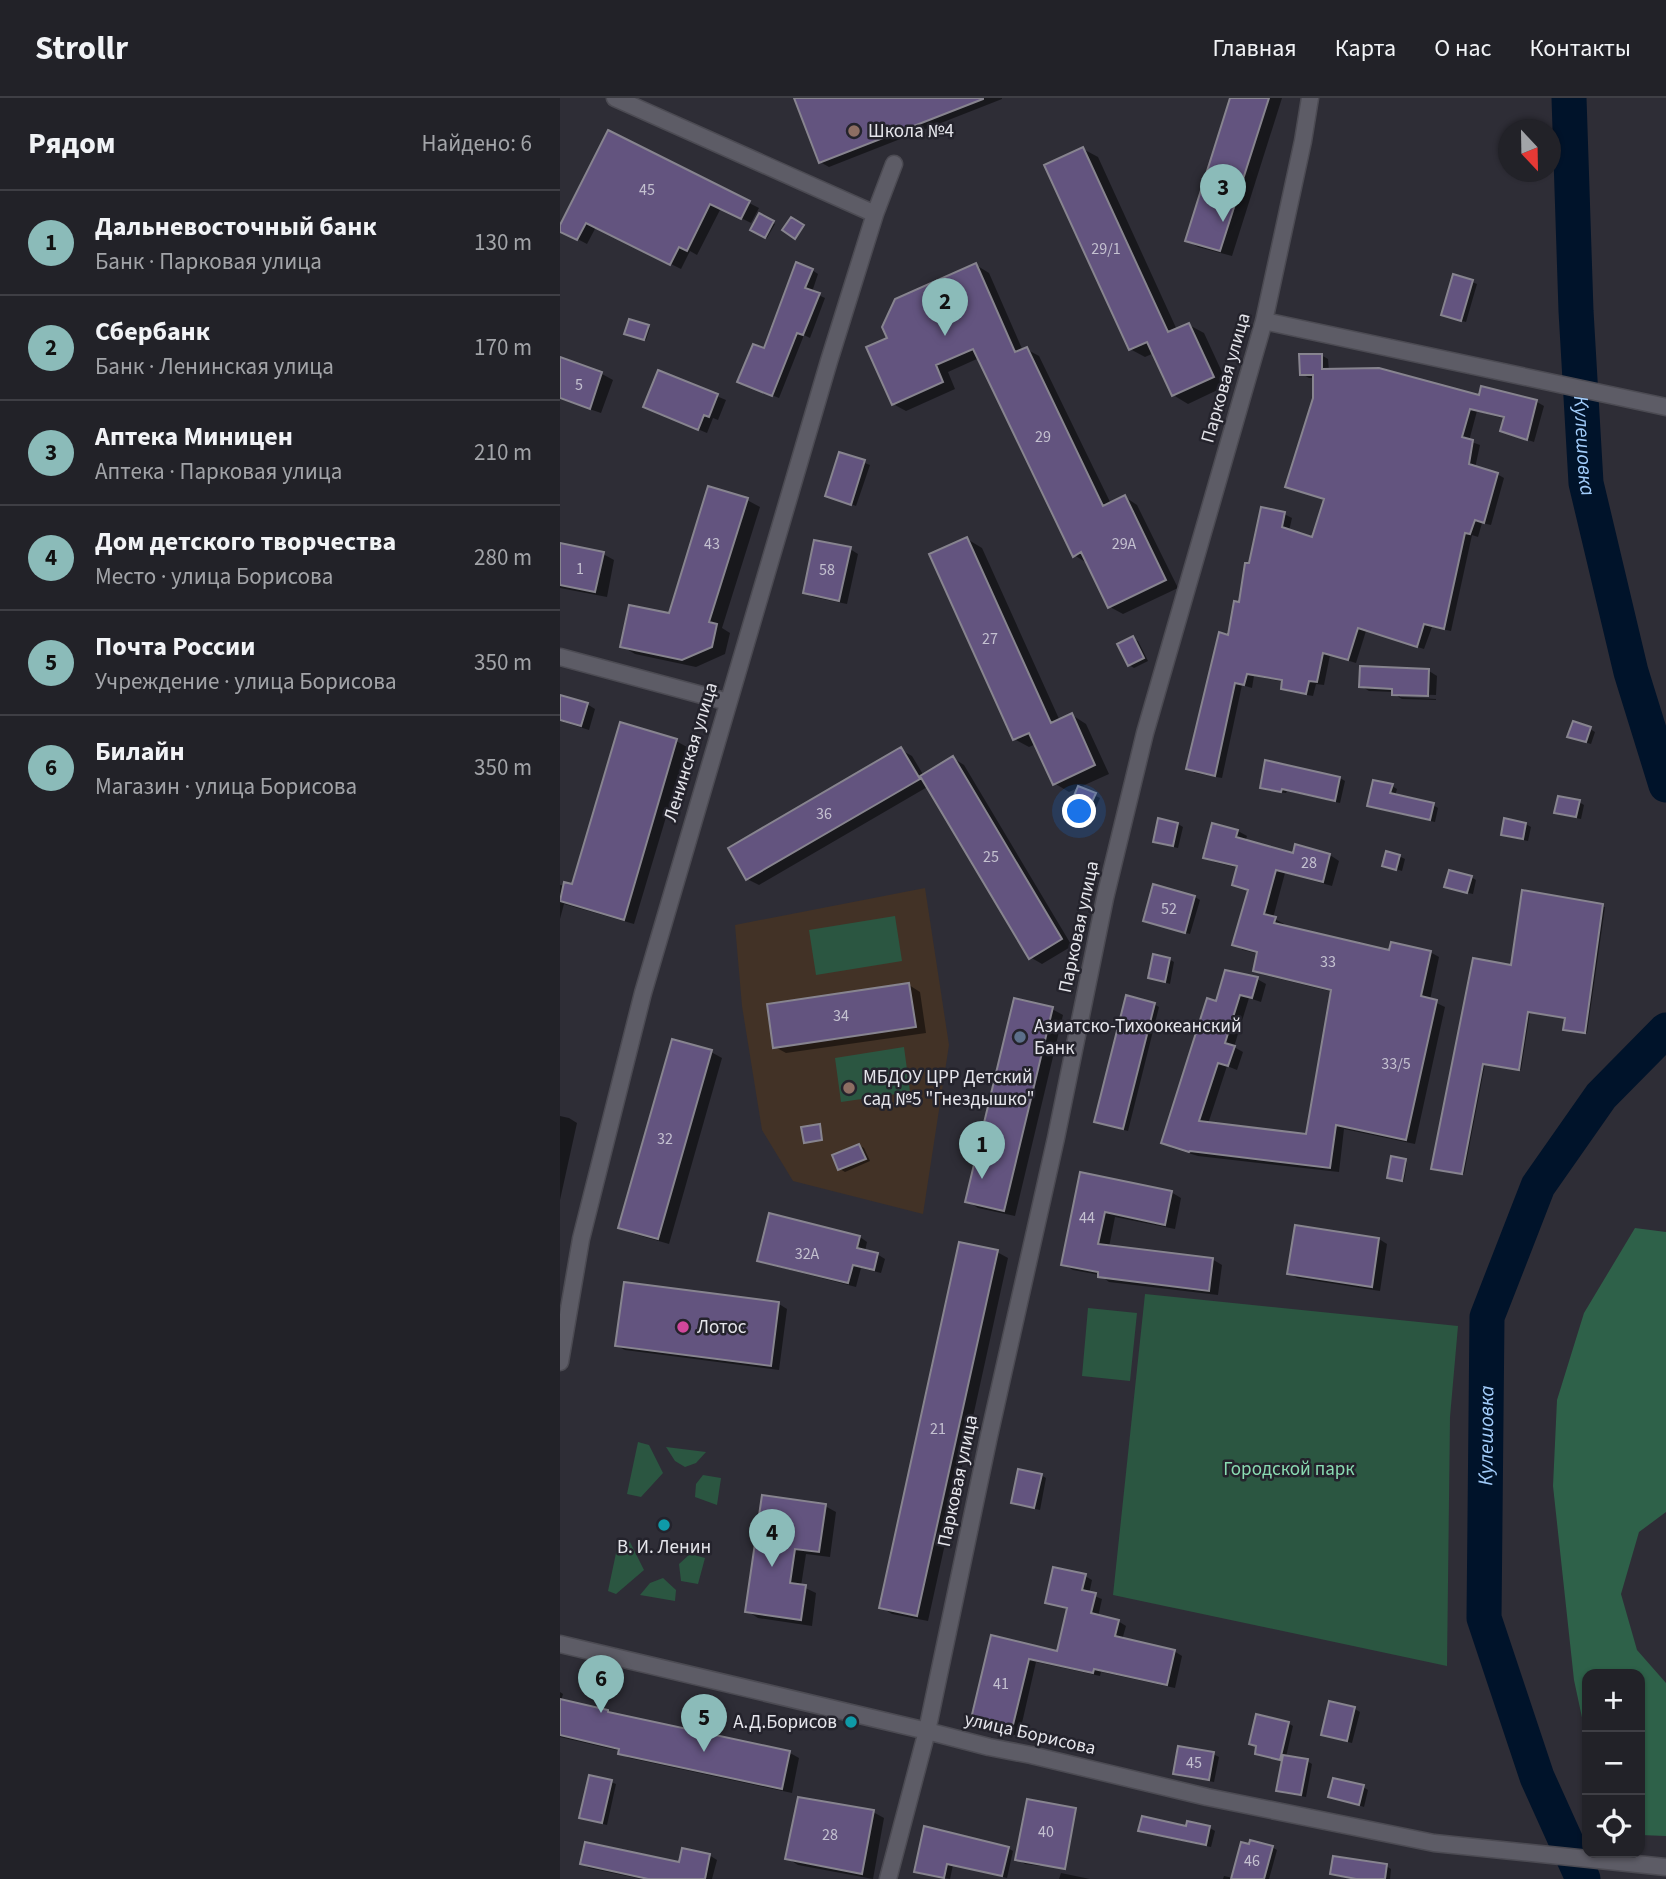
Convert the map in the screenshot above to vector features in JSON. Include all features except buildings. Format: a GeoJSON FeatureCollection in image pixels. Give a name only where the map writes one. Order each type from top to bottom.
{"type":"FeatureCollection","features":[{"type":"Feature","properties":{"kind":"street"},"geometry":{"type":"LineString","coordinates":[[615,98],[874,214]]}},
{"type":"Feature","properties":{"kind":"street","name":"Парковая улица"},"geometry":{"type":"LineString","coordinates":[[888,1879],[927,1731],[989,1436],[1056,1138],[1105,898],[1145,733],[1264,321],[1310,98]]}},
{"type":"Feature","properties":{"kind":"street","name":"Ленинская улица"},"geometry":{"type":"LineString","coordinates":[[560,1362],[581,1239],[640,1006],[829,361],[874,214],[894,163]]}},
{"type":"Feature","properties":{"kind":"street"},"geometry":{"type":"LineString","coordinates":[[1264,321],[1666,407]]}},
{"type":"Feature","properties":{"kind":"street"},"geometry":{"type":"LineString","coordinates":[[560,657],[728,702]]}},
{"type":"Feature","properties":{"kind":"street","name":"улица Борисова"},"geometry":{"type":"LineString","coordinates":[[560,1644],[1207,1797],[1434,1843],[1666,1867]]}},
{"type":"Feature","properties":{"kind":"shaded area","name":"МБДОУ ЦРР Детский сад №5 \"Гнездышко\""},"geometry":{"type":"Polygon","coordinates":[[[925,888],[949,1045],[923,1214],[793,1181],[762,1130],[742,1006],[735,925],[925,888]]]}},
{"type":"Feature","properties":{"kind":"green space"},"geometry":{"type":"Polygon","coordinates":[[[895,916],[902,961],[816,975],[809,930],[895,916]]]}},
{"type":"Feature","properties":{"kind":"green space"},"geometry":{"type":"Polygon","coordinates":[[[904,1047],[910,1092],[841,1102],[835,1058],[904,1047]]]}},
{"type":"Feature","properties":{"kind":"green space"},"geometry":{"type":"Polygon","coordinates":[[[1635,1228],[1666,1232],[1666,1512],[1639,1532],[1621,1594],[1637,1650],[1666,1683],[1666,1836],[1645,1835],[1645,1669],[1582,1669],[1582,1718],[1574,1680],[1553,1486],[1557,1400],[1584,1313],[1635,1228]]]}},
{"type":"Feature","properties":{"kind":"green space","name":"Городской парк"},"geometry":{"type":"Polygon","coordinates":[[[1145,1294],[1458,1326],[1450,1417],[1447,1666],[1113,1595],[1145,1294]]]}},
{"type":"Feature","properties":{"kind":"green space"},"geometry":{"type":"Polygon","coordinates":[[[1088,1308],[1137,1313],[1130,1381],[1082,1376],[1088,1308]]]}},
{"type":"Feature","properties":{"kind":"green space"},"geometry":{"type":"Polygon","coordinates":[[[638,1442],[649,1445],[663,1473],[641,1497],[627,1494],[638,1442]]]}},
{"type":"Feature","properties":{"kind":"green space"},"geometry":{"type":"Polygon","coordinates":[[[666,1447],[706,1452],[696,1463],[685,1467],[675,1461],[666,1447]]]}},
{"type":"Feature","properties":{"kind":"green space"},"geometry":{"type":"Polygon","coordinates":[[[703,1475],[721,1478],[717,1505],[695,1497],[696,1484],[703,1475]]]}},
{"type":"Feature","properties":{"kind":"green space"},"geometry":{"type":"Polygon","coordinates":[[[619,1539],[630,1542],[644,1570],[616,1594],[608,1591],[619,1539]]]}},
{"type":"Feature","properties":{"kind":"green space"},"geometry":{"type":"Polygon","coordinates":[[[690,1554],[705,1558],[698,1584],[681,1581],[679,1564],[690,1554]]]}},
{"type":"Feature","properties":{"kind":"green space"},"geometry":{"type":"Polygon","coordinates":[[[663,1578],[676,1590],[675,1601],[640,1595],[650,1583],[663,1578]]]}},
{"type":"Feature","properties":{"kind":"waterway","name":"Кулешовка"},"geometry":{"type":"LineString","coordinates":[[1569,98],[1576,311],[1586,483],[1631,672],[1666,785]]}},
{"type":"Feature","properties":{"kind":"waterway","name":"Кулешовка"},"geometry":{"type":"LineString","coordinates":[[1583,1879],[1537,1777],[1484,1618],[1487,1317],[1538,1186],[1601,1096],[1666,1030]]}},
{"type":"Feature","properties":{"kind":"place","name":"Школа №4"},"geometry":{"type":"Point","coordinates":[854,131]}},
{"type":"Feature","properties":{"kind":"place","name":"Аптека Миницен"},"geometry":{"type":"Point","coordinates":[1223,222]}},
{"type":"Feature","properties":{"kind":"place","name":"Сбербанк"},"geometry":{"type":"Point","coordinates":[945,336]}},
{"type":"Feature","properties":{"kind":"place","name":"Азиатско-Тихоокеанский Банк"},"geometry":{"type":"Point","coordinates":[1020,1037]}},
{"type":"Feature","properties":{"kind":"place","name":"МБДОУ ЦРР Детский сад №5 \"Гнездышко\""},"geometry":{"type":"Point","coordinates":[849,1088]}},
{"type":"Feature","properties":{"kind":"place","name":"Дальневосточный банк"},"geometry":{"type":"Point","coordinates":[982,1179]}},
{"type":"Feature","properties":{"kind":"place","name":"Лотос"},"geometry":{"type":"Point","coordinates":[683,1327]}},
{"type":"Feature","properties":{"kind":"place","name":"В. И. Ленин"},"geometry":{"type":"Point","coordinates":[664,1525]}},
{"type":"Feature","properties":{"kind":"place","name":"Дом детского творчества"},"geometry":{"type":"Point","coordinates":[772,1567]}},
{"type":"Feature","properties":{"kind":"place","name":"Билайн"},"geometry":{"type":"Point","coordinates":[601,1713]}},
{"type":"Feature","properties":{"kind":"place","name":"А.Д.Борисов"},"geometry":{"type":"Point","coordinates":[851,1722]}},
{"type":"Feature","properties":{"kind":"place","name":"Почта России"},"geometry":{"type":"Point","coordinates":[704,1752]}}]}
